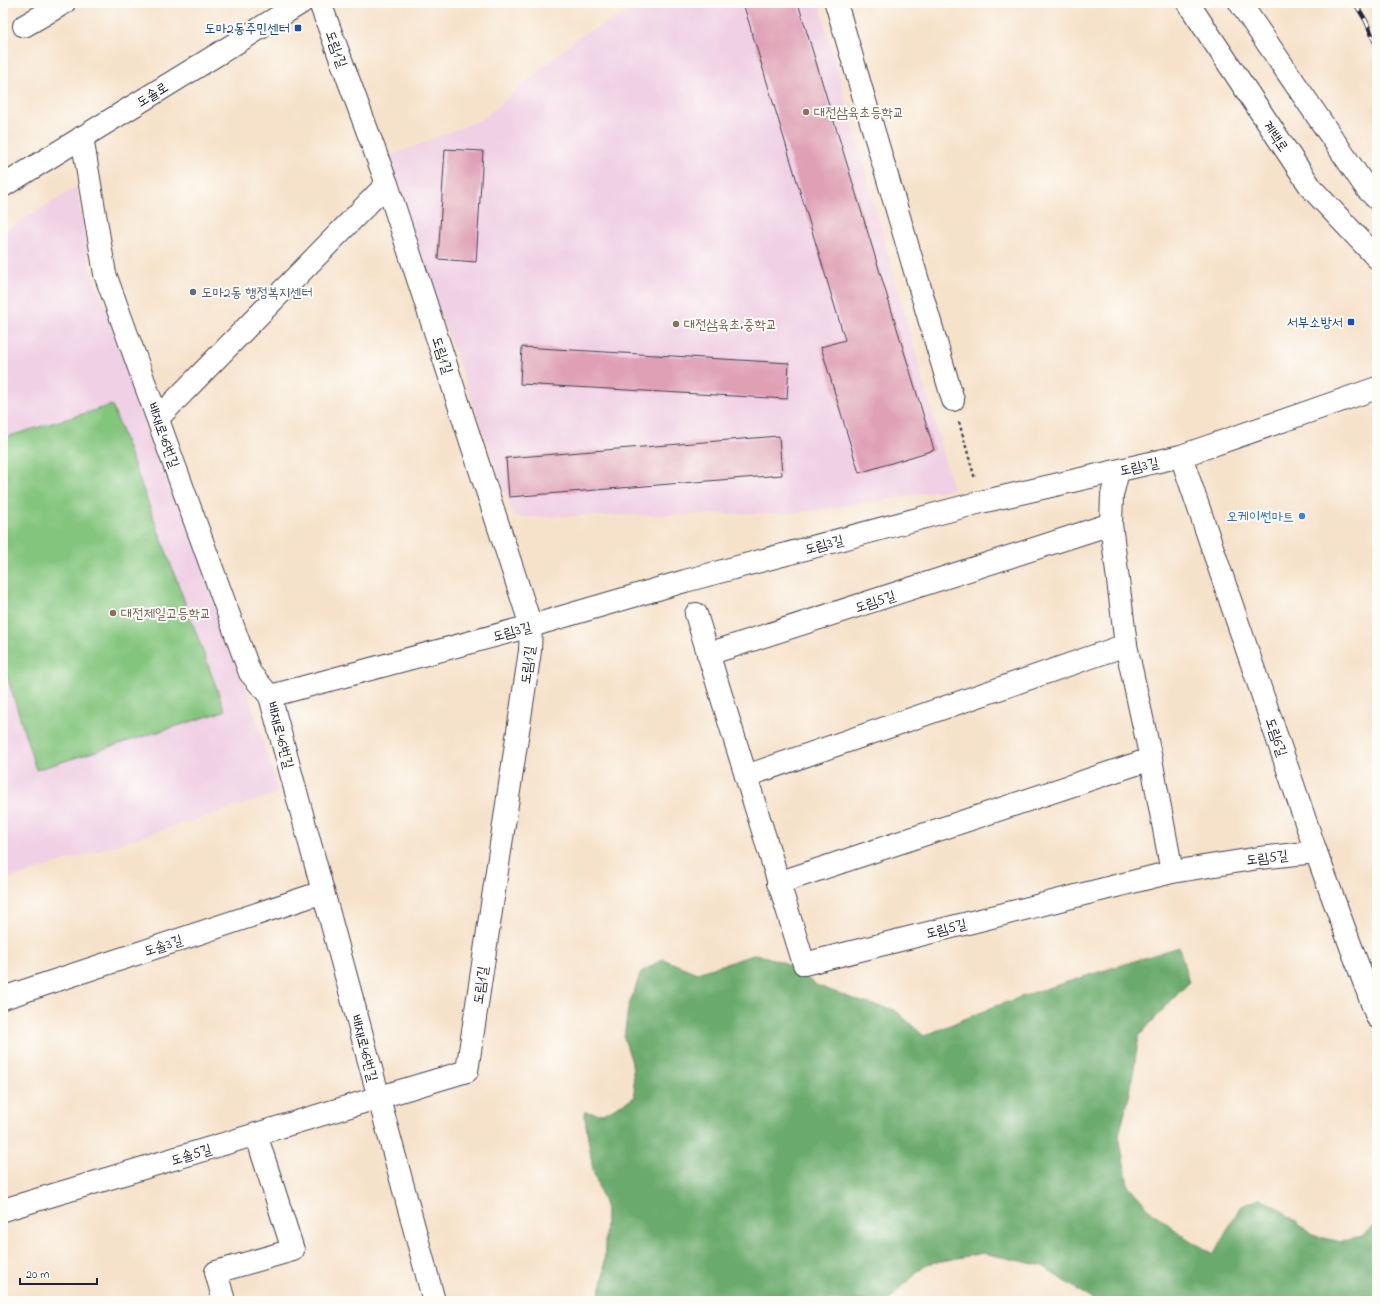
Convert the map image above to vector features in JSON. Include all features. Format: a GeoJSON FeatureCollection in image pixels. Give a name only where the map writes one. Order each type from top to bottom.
{"type":"FeatureCollection","features":[{"type":"Feature","properties":{"kind":"street"},"geometry":{"type":"LineString","coordinates":[[24,26],[64,3]]}},
{"type":"Feature","properties":{"kind":"street","name":"도솔로"},"geometry":{"type":"LineString","coordinates":[[3,186],[300,3]]}},
{"type":"Feature","properties":{"kind":"street","name":"도림1길"},"geometry":{"type":"LineString","coordinates":[[320,3],[387,184],[531,626],[530,651],[467,1071],[379,1098]]}},
{"type":"Feature","properties":{"kind":"street"},"geometry":{"type":"LineString","coordinates":[[836,3],[953,400]]}},
{"type":"Feature","properties":{"kind":"street","name":"계백로"},"geometry":{"type":"LineString","coordinates":[[1188,3],[1312,189],[1377,258]]}},
{"type":"Feature","properties":{"kind":"street"},"geometry":{"type":"LineString","coordinates":[[1240,3],[1367,190],[1377,199]]}},
{"type":"Feature","properties":{"kind":"street","name":"배재로46번길"},"geometry":{"type":"LineString","coordinates":[[82,137],[105,274],[250,673],[270,696],[434,1301]]}},
{"type":"Feature","properties":{"kind":"street"},"geometry":{"type":"LineString","coordinates":[[1351,166],[1377,188]]}},
{"type":"Feature","properties":{"kind":"street"},"geometry":{"type":"LineString","coordinates":[[158,418],[387,184]]}},
{"type":"Feature","properties":{"kind":"street","name":"도림3길"},"geometry":{"type":"LineString","coordinates":[[270,696],[531,626],[685,581],[981,502],[1182,456],[1377,388]]}},
{"type":"Feature","properties":{"kind":"street","name":"도림6길"},"geometry":{"type":"LineString","coordinates":[[1182,456],[1316,852],[1377,1017]]}},
{"type":"Feature","properties":{"kind":"street"},"geometry":{"type":"LineString","coordinates":[[1118,471],[1112,495],[1111,524],[1126,645],[1172,872]]}},
{"type":"Feature","properties":{"kind":"street","name":"도림5길"},"geometry":{"type":"LineString","coordinates":[[1111,524],[708,654],[804,964],[1172,872],[1259,858],[1316,852]]}},
{"type":"Feature","properties":{"kind":"street"},"geometry":{"type":"LineString","coordinates":[[696,614],[708,654]]}},
{"type":"Feature","properties":{"kind":"street"},"geometry":{"type":"LineString","coordinates":[[746,776],[1126,645]]}},
{"type":"Feature","properties":{"kind":"street"},"geometry":{"type":"LineString","coordinates":[[778,883],[1150,759]]}},
{"type":"Feature","properties":{"kind":"street","name":"도솔3길"},"geometry":{"type":"LineString","coordinates":[[3,998],[323,892]]}},
{"type":"Feature","properties":{"kind":"street","name":"도솔5길"},"geometry":{"type":"LineString","coordinates":[[3,1210],[379,1098]]}},
{"type":"Feature","properties":{"kind":"street"},"geometry":{"type":"LineString","coordinates":[[224,1301],[216,1272],[293,1250],[256,1134]]}},
{"type":"Feature","properties":{"kind":"path"},"geometry":{"type":"LineString","coordinates":[[953,400],[981,502]]}},
{"type":"Feature","properties":{"kind":"shaded area","name":"대전삼육초.중학교"},"geometry":{"type":"Polygon","coordinates":[[[645,3],[819,3],[953,489],[799,513],[514,517],[385,158],[483,119],[577,38],[645,3]]]}},
{"type":"Feature","properties":{"kind":"shaded area","name":"대전제일고등학교"},"geometry":{"type":"Polygon","coordinates":[[[76,187],[90,267],[99,292],[168,433],[279,793],[3,881],[3,232],[76,187]]]}},
{"type":"Feature","properties":{"kind":"green space"},"geometry":{"type":"Polygon","coordinates":[[[112,405],[225,711],[36,770],[3,663],[3,438],[112,405]]]}},
{"type":"Feature","properties":{"kind":"green space"},"geometry":{"type":"Polygon","coordinates":[[[1179,947],[1189,983],[1139,1036],[1130,1093],[1119,1135],[1128,1185],[1152,1212],[1186,1238],[1214,1254],[1240,1207],[1261,1198],[1284,1212],[1312,1235],[1341,1242],[1365,1234],[1377,1222],[1377,1301],[1094,1301],[1043,1266],[983,1253],[927,1264],[897,1291],[889,1301],[597,1301],[604,1276],[606,1209],[593,1171],[584,1112],[603,1114],[635,1097],[632,1063],[624,1038],[628,1008],[641,972],[663,959],[697,973],[756,954],[783,962],[816,985],[862,1002],[895,1010],[924,1036],[993,1007],[1035,992],[1179,947]]]}},
{"type":"Feature","properties":{"kind":"building"},"geometry":{"type":"Polygon","coordinates":[[[743,3],[798,3],[934,450],[859,473],[821,347],[845,340],[743,3]]]}},
{"type":"Feature","properties":{"kind":"building"},"geometry":{"type":"Polygon","coordinates":[[[445,149],[483,151],[476,262],[438,259],[445,149]]]}},
{"type":"Feature","properties":{"kind":"building"},"geometry":{"type":"Polygon","coordinates":[[[522,347],[789,363],[787,399],[520,384],[522,347]]]}},
{"type":"Feature","properties":{"kind":"building"},"geometry":{"type":"Polygon","coordinates":[[[779,436],[782,475],[509,497],[506,458],[779,436]]]}},
{"type":"Feature","properties":{"kind":"railway"},"geometry":{"type":"LineString","coordinates":[[1355,3],[1366,21],[1377,47]]}},
{"type":"Feature","properties":{"kind":"place","name":"도마2동주민센터"},"geometry":{"type":"Point","coordinates":[298,28]}},
{"type":"Feature","properties":{"kind":"place","name":"대전삼육초등학교"},"geometry":{"type":"Point","coordinates":[806,112]}},
{"type":"Feature","properties":{"kind":"place","name":"도마2동 행정복지센터"},"geometry":{"type":"Point","coordinates":[193,292]}},
{"type":"Feature","properties":{"kind":"place","name":"서부소방서"},"geometry":{"type":"Point","coordinates":[1351,322]}},
{"type":"Feature","properties":{"kind":"place","name":"대전삼육초.중학교"},"geometry":{"type":"Point","coordinates":[676,324]}},
{"type":"Feature","properties":{"kind":"place","name":"오케이썬마트"},"geometry":{"type":"Point","coordinates":[1302,516]}},
{"type":"Feature","properties":{"kind":"place","name":"대전제일고등학교"},"geometry":{"type":"Point","coordinates":[113,613]}}]}
